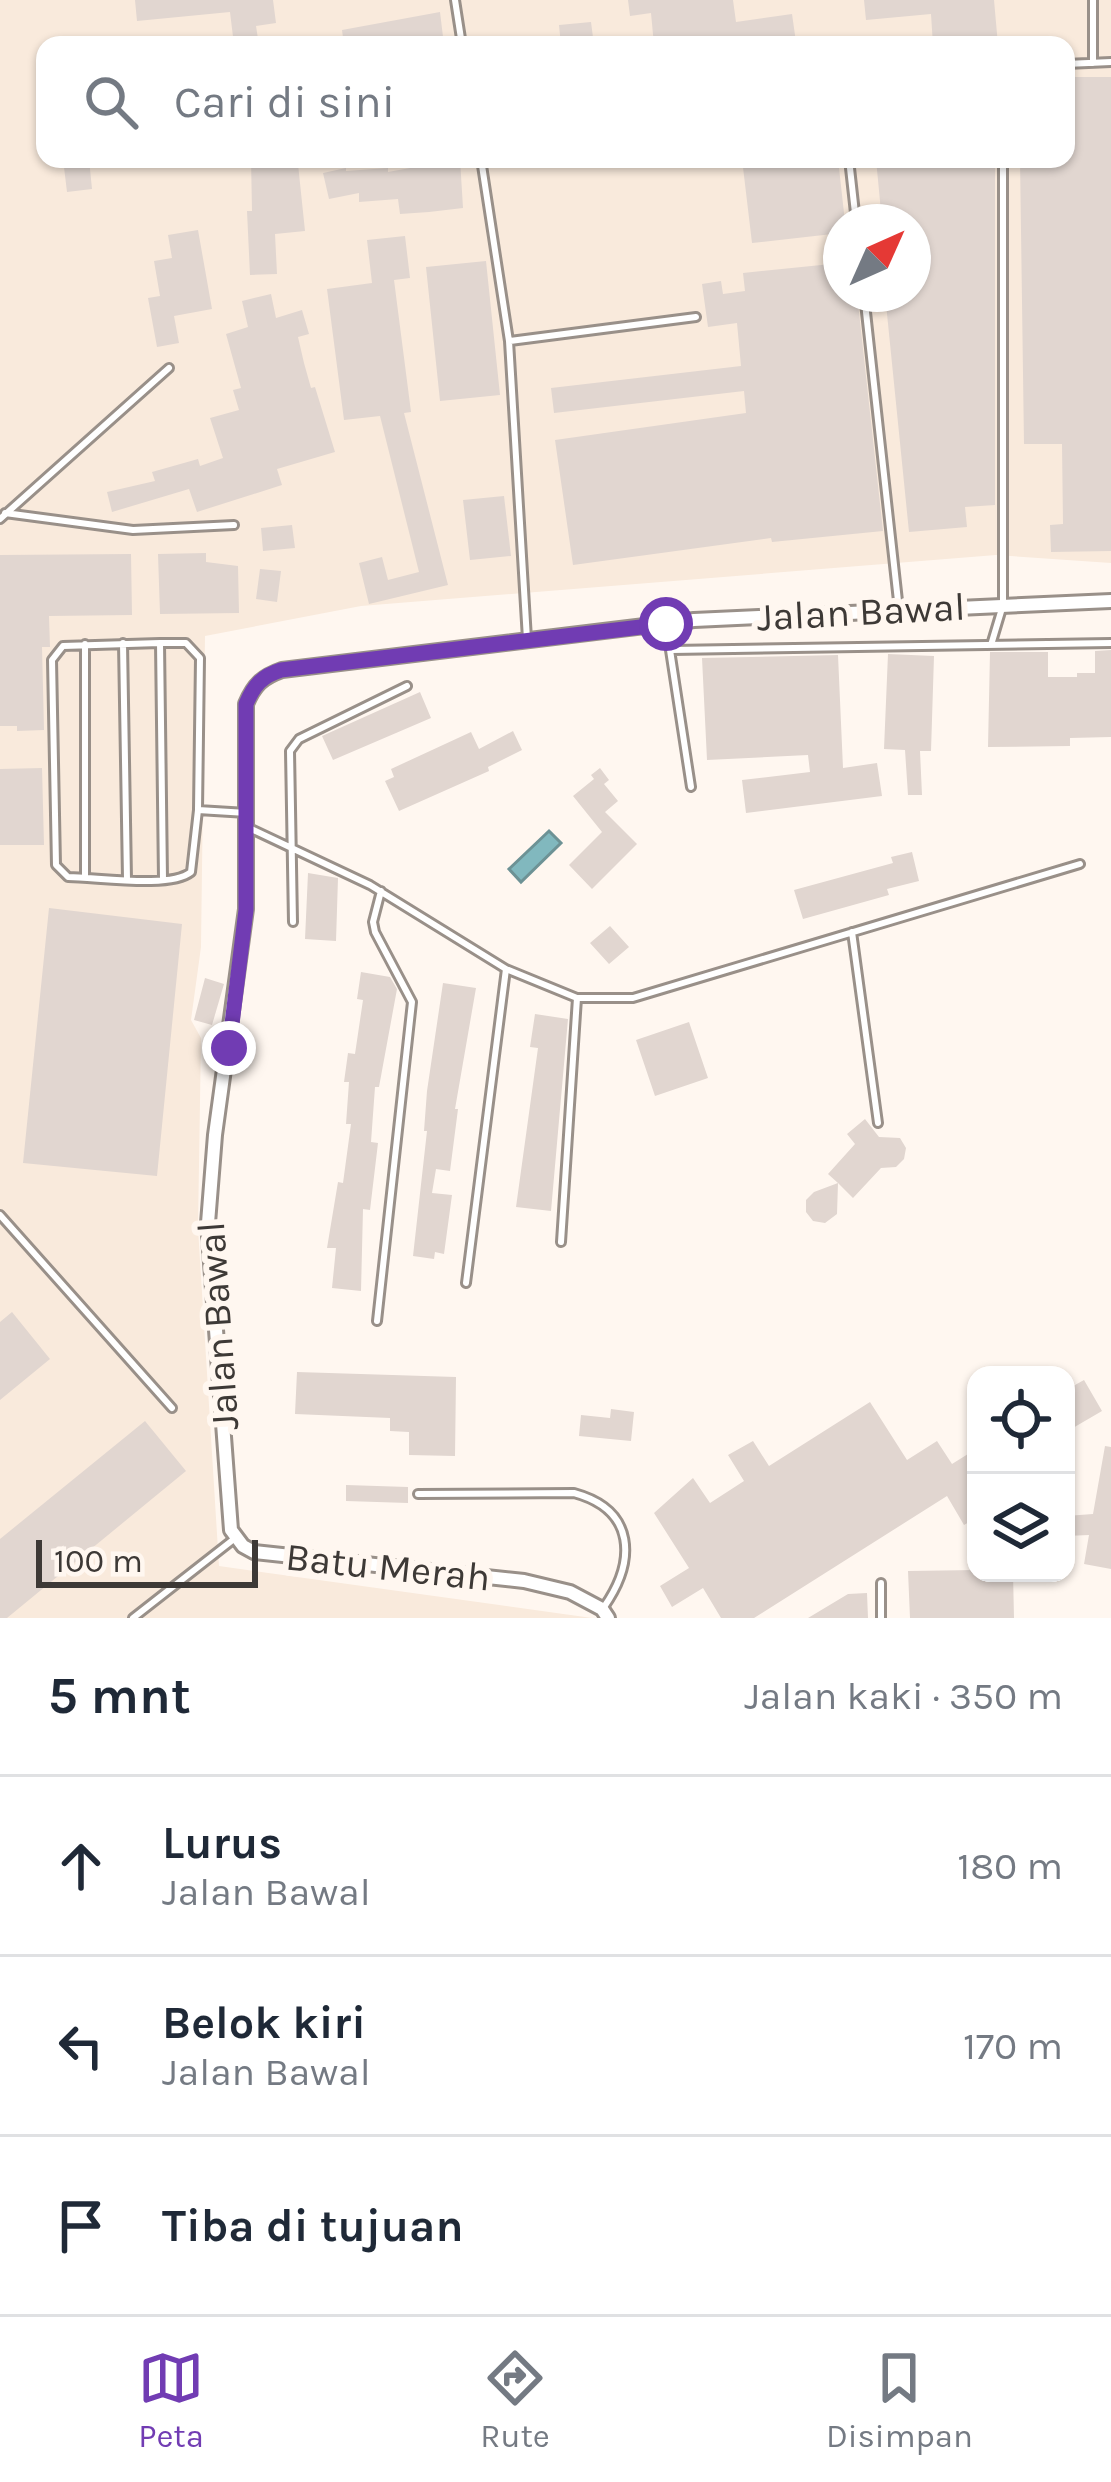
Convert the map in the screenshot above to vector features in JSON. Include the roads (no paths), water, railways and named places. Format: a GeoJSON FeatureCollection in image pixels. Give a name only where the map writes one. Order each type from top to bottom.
{"type":"FeatureCollection","features":[{"type":"Feature","properties":{"kind":"street","name":"Jalan Bawal"},"geometry":{"type":"LineString","coordinates":[[235,1538],[208,1223],[215,1135],[246,910],[246,704],[252,688],[265,675],[281,670],[666,624],[1111,601]]}},
{"type":"Feature","properties":{"kind":"street","name":"Batu Merah"},"geometry":{"type":"LineString","coordinates":[[235,1538],[254,1552],[524,1581],[570,1592],[605,1614]]}},
{"type":"Feature","properties":{"kind":"lane"},"geometry":{"type":"LineString","coordinates":[[455,0],[461,36]]}},
{"type":"Feature","properties":{"kind":"lane"},"geometry":{"type":"LineString","coordinates":[[1093,0],[1093,63]]}},
{"type":"Feature","properties":{"kind":"lane"},"geometry":{"type":"LineString","coordinates":[[1075,64],[1111,62]]}},
{"type":"Feature","properties":{"kind":"lane"},"geometry":{"type":"LineString","coordinates":[[482,168],[508,341],[528,642]]}},
{"type":"Feature","properties":{"kind":"lane"},"geometry":{"type":"LineString","coordinates":[[850,168],[854,204]]}},
{"type":"Feature","properties":{"kind":"lane"},"geometry":{"type":"LineString","coordinates":[[992,645],[1003,605],[1003,168]]}},
{"type":"Feature","properties":{"kind":"lane"},"geometry":{"type":"LineString","coordinates":[[866,312],[899,610]]}},
{"type":"Feature","properties":{"kind":"lane"},"geometry":{"type":"LineString","coordinates":[[508,341],[696,317]]}},
{"type":"Feature","properties":{"kind":"lane"},"geometry":{"type":"LineString","coordinates":[[3,516],[169,368]]}},
{"type":"Feature","properties":{"kind":"lane"},"geometry":{"type":"LineString","coordinates":[[3,516],[133,530],[234,525]]}},
{"type":"Feature","properties":{"kind":"lane"},"geometry":{"type":"LineString","coordinates":[[666,624],[691,787]]}},
{"type":"Feature","properties":{"kind":"lane"},"geometry":{"type":"LineString","coordinates":[[123,643],[128,879]]}},
{"type":"Feature","properties":{"kind":"lane"},"geometry":{"type":"LineString","coordinates":[[123,643],[191,645],[200,658],[198,810],[191,872],[183,878],[68,877],[56,865],[52,660],[63,646],[123,643]]}},
{"type":"Feature","properties":{"kind":"lane"},"geometry":{"type":"LineString","coordinates":[[160,643],[163,880]]}},
{"type":"Feature","properties":{"kind":"lane"},"geometry":{"type":"LineString","coordinates":[[672,650],[1111,643]]}},
{"type":"Feature","properties":{"kind":"lane"},"geometry":{"type":"LineString","coordinates":[[85,644],[85,877]]}},
{"type":"Feature","properties":{"kind":"lane"},"geometry":{"type":"LineString","coordinates":[[293,922],[287,759],[293,745],[407,686]]}},
{"type":"Feature","properties":{"kind":"lane"},"geometry":{"type":"LineString","coordinates":[[198,810],[247,820],[381,891],[506,969],[577,998],[633,998],[1080,864]]}},
{"type":"Feature","properties":{"kind":"lane"},"geometry":{"type":"LineString","coordinates":[[377,1321],[412,1002],[375,932],[381,891]]}},
{"type":"Feature","properties":{"kind":"lane"},"geometry":{"type":"LineString","coordinates":[[852,932],[878,1123]]}},
{"type":"Feature","properties":{"kind":"lane"},"geometry":{"type":"LineString","coordinates":[[466,1283],[506,969]]}},
{"type":"Feature","properties":{"kind":"lane"},"geometry":{"type":"LineString","coordinates":[[561,1242],[577,998]]}},
{"type":"Feature","properties":{"kind":"lane"},"geometry":{"type":"LineString","coordinates":[[0,1215],[172,1408]]}},
{"type":"Feature","properties":{"kind":"lane"},"geometry":{"type":"LineString","coordinates":[[418,1494],[574,1493],[606,1508],[626,1541],[626,1565],[605,1614]]}},
{"type":"Feature","properties":{"kind":"lane"},"geometry":{"type":"LineString","coordinates":[[133,1618],[235,1538]]}},
{"type":"Feature","properties":{"kind":"lane"},"geometry":{"type":"LineString","coordinates":[[880,1618],[881,1582]]}},
{"type":"Feature","properties":{"kind":"water"},"geometry":{"type":"Polygon","coordinates":[[[549,831],[561,843],[521,882],[509,869],[549,831]]]}}]}
